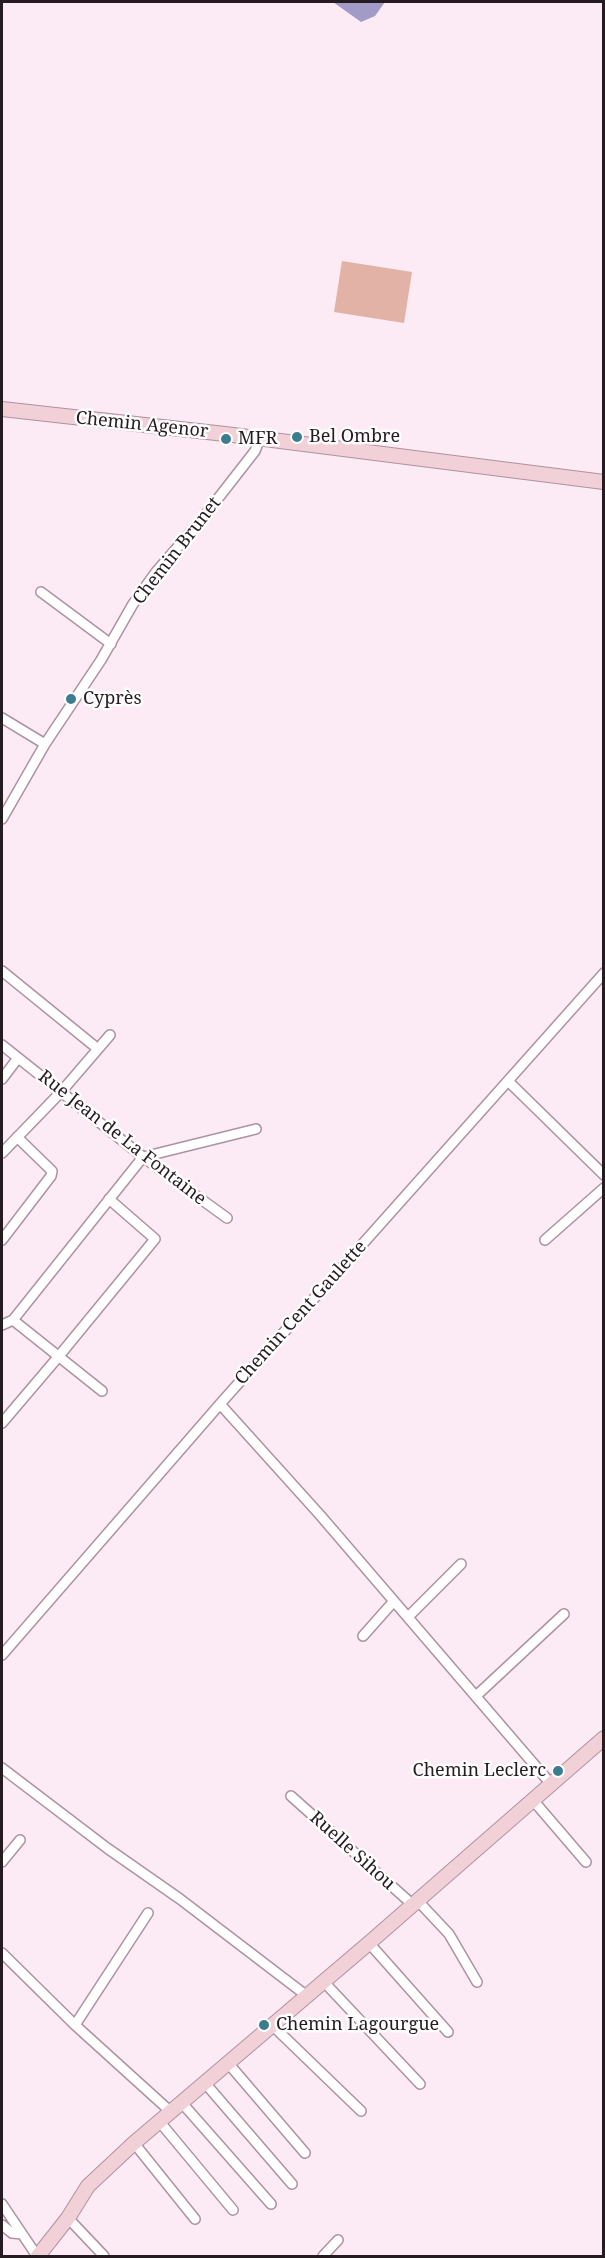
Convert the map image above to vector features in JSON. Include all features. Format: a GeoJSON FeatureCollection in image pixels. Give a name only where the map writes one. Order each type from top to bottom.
{"type":"FeatureCollection","features":[{"type":"Feature","properties":{"kind":"street","name":"Chemin Agenor"},"geometry":{"type":"LineString","coordinates":[[2,409],[260,438],[603,482]]}},
{"type":"Feature","properties":{"kind":"street","name":"Chemin Brunet"},"geometry":{"type":"LineString","coordinates":[[2,819],[45,744],[111,644],[133,604],[156,572],[202,519],[255,451],[260,438]]}},
{"type":"Feature","properties":{"kind":"street"},"geometry":{"type":"LineString","coordinates":[[41,592],[111,644]]}},
{"type":"Feature","properties":{"kind":"street"},"geometry":{"type":"LineString","coordinates":[[2,718],[45,744]]}},
{"type":"Feature","properties":{"kind":"street"},"geometry":{"type":"LineString","coordinates":[[2,971],[98,1049]]}},
{"type":"Feature","properties":{"kind":"street","name":"Chemin Cent Gaulette"},"geometry":{"type":"LineString","coordinates":[[2,1655],[220,1404],[603,973]]}},
{"type":"Feature","properties":{"kind":"street"},"geometry":{"type":"LineString","coordinates":[[2,1154],[61,1092],[110,1035]]}},
{"type":"Feature","properties":{"kind":"street","name":"Rue Jean de La Fontaine"},"geometry":{"type":"LineString","coordinates":[[2,1045],[143,1158],[226,1218]]}},
{"type":"Feature","properties":{"kind":"street"},"geometry":{"type":"LineString","coordinates":[[2,1079],[18,1058]]}},
{"type":"Feature","properties":{"kind":"street"},"geometry":{"type":"LineString","coordinates":[[508,1081],[603,1175]]}},
{"type":"Feature","properties":{"kind":"street"},"geometry":{"type":"LineString","coordinates":[[2,1325],[13,1320],[143,1158],[256,1129]]}},
{"type":"Feature","properties":{"kind":"street"},"geometry":{"type":"LineString","coordinates":[[2,1240],[51,1176],[52,1171],[17,1137]]}},
{"type":"Feature","properties":{"kind":"street"},"geometry":{"type":"LineString","coordinates":[[545,1240],[603,1188]]}},
{"type":"Feature","properties":{"kind":"street"},"geometry":{"type":"LineString","coordinates":[[2,1423],[154,1239],[109,1199]]}},
{"type":"Feature","properties":{"kind":"street"},"geometry":{"type":"LineString","coordinates":[[13,1320],[102,1391]]}},
{"type":"Feature","properties":{"kind":"street"},"geometry":{"type":"LineString","coordinates":[[2,1404],[11,1411]]}},
{"type":"Feature","properties":{"kind":"street"},"geometry":{"type":"LineString","coordinates":[[220,1404],[408,1617],[550,1784]]}},
{"type":"Feature","properties":{"kind":"street"},"geometry":{"type":"LineString","coordinates":[[408,1617],[461,1564]]}},
{"type":"Feature","properties":{"kind":"street"},"geometry":{"type":"LineString","coordinates":[[363,1636],[394,1601]]}},
{"type":"Feature","properties":{"kind":"street"},"geometry":{"type":"LineString","coordinates":[[476,1696],[564,1614]]}},
{"type":"Feature","properties":{"kind":"street"},"geometry":{"type":"LineString","coordinates":[[2,2204],[37,2256],[68,2218],[88,2186],[134,2143],[324,1982],[603,1738]]}},
{"type":"Feature","properties":{"kind":"street"},"geometry":{"type":"LineString","coordinates":[[2,1768],[307,1996]]}},
{"type":"Feature","properties":{"kind":"street","name":"Ruelle Sihou"},"geometry":{"type":"LineString","coordinates":[[291,1796],[415,1903]]}},
{"type":"Feature","properties":{"kind":"street"},"geometry":{"type":"LineString","coordinates":[[531,1799],[586,1862]]}},
{"type":"Feature","properties":{"kind":"street"},"geometry":{"type":"LineString","coordinates":[[2,1862],[20,1840]]}},
{"type":"Feature","properties":{"kind":"street"},"geometry":{"type":"LineString","coordinates":[[415,1903],[449,1934],[477,1982]]}},
{"type":"Feature","properties":{"kind":"street"},"geometry":{"type":"LineString","coordinates":[[75,2025],[148,1913]]}},
{"type":"Feature","properties":{"kind":"street"},"geometry":{"type":"LineString","coordinates":[[369,1943],[448,2032]]}},
{"type":"Feature","properties":{"kind":"street"},"geometry":{"type":"LineString","coordinates":[[2,1953],[75,2025],[171,2112]]}},
{"type":"Feature","properties":{"kind":"street"},"geometry":{"type":"LineString","coordinates":[[324,1982],[420,2084]]}},
{"type":"Feature","properties":{"kind":"street"},"geometry":{"type":"LineString","coordinates":[[273,2026],[361,2111]]}},
{"type":"Feature","properties":{"kind":"street"},"geometry":{"type":"LineString","coordinates":[[228,2063],[305,2153]]}},
{"type":"Feature","properties":{"kind":"street"},"geometry":{"type":"LineString","coordinates":[[205,2083],[292,2184]]}},
{"type":"Feature","properties":{"kind":"street"},"geometry":{"type":"LineString","coordinates":[[182,2103],[271,2204]]}},
{"type":"Feature","properties":{"kind":"street"},"geometry":{"type":"LineString","coordinates":[[159,2121],[233,2210]]}},
{"type":"Feature","properties":{"kind":"street"},"geometry":{"type":"LineString","coordinates":[[134,2143],[195,2219]]}},
{"type":"Feature","properties":{"kind":"street"},"geometry":{"type":"LineString","coordinates":[[68,2218],[104,2256]]}},
{"type":"Feature","properties":{"kind":"street"},"geometry":{"type":"LineString","coordinates":[[2,2225],[12,2233],[22,2234]]}},
{"type":"Feature","properties":{"kind":"street"},"geometry":{"type":"LineString","coordinates":[[323,2256],[338,2240]]}},
{"type":"Feature","properties":{"kind":"shaded area"},"geometry":{"type":"Polygon","coordinates":[[[333,2],[385,2],[375,16],[361,22],[333,2]]]}},
{"type":"Feature","properties":{"kind":"shaded area"},"geometry":{"type":"Polygon","coordinates":[[[342,261],[412,272],[404,323],[334,312],[342,261]]]}},
{"type":"Feature","properties":{"kind":"place","name":"Bel Ombre"},"geometry":{"type":"Point","coordinates":[297,437]}},
{"type":"Feature","properties":{"kind":"place","name":"MFR"},"geometry":{"type":"Point","coordinates":[226,439]}},
{"type":"Feature","properties":{"kind":"place","name":"Cyprès"},"geometry":{"type":"Point","coordinates":[71,699]}},
{"type":"Feature","properties":{"kind":"place","name":"Chemin Leclerc"},"geometry":{"type":"Point","coordinates":[558,1771]}},
{"type":"Feature","properties":{"kind":"place","name":"Chemin Lagourgue"},"geometry":{"type":"Point","coordinates":[264,2025]}}]}
